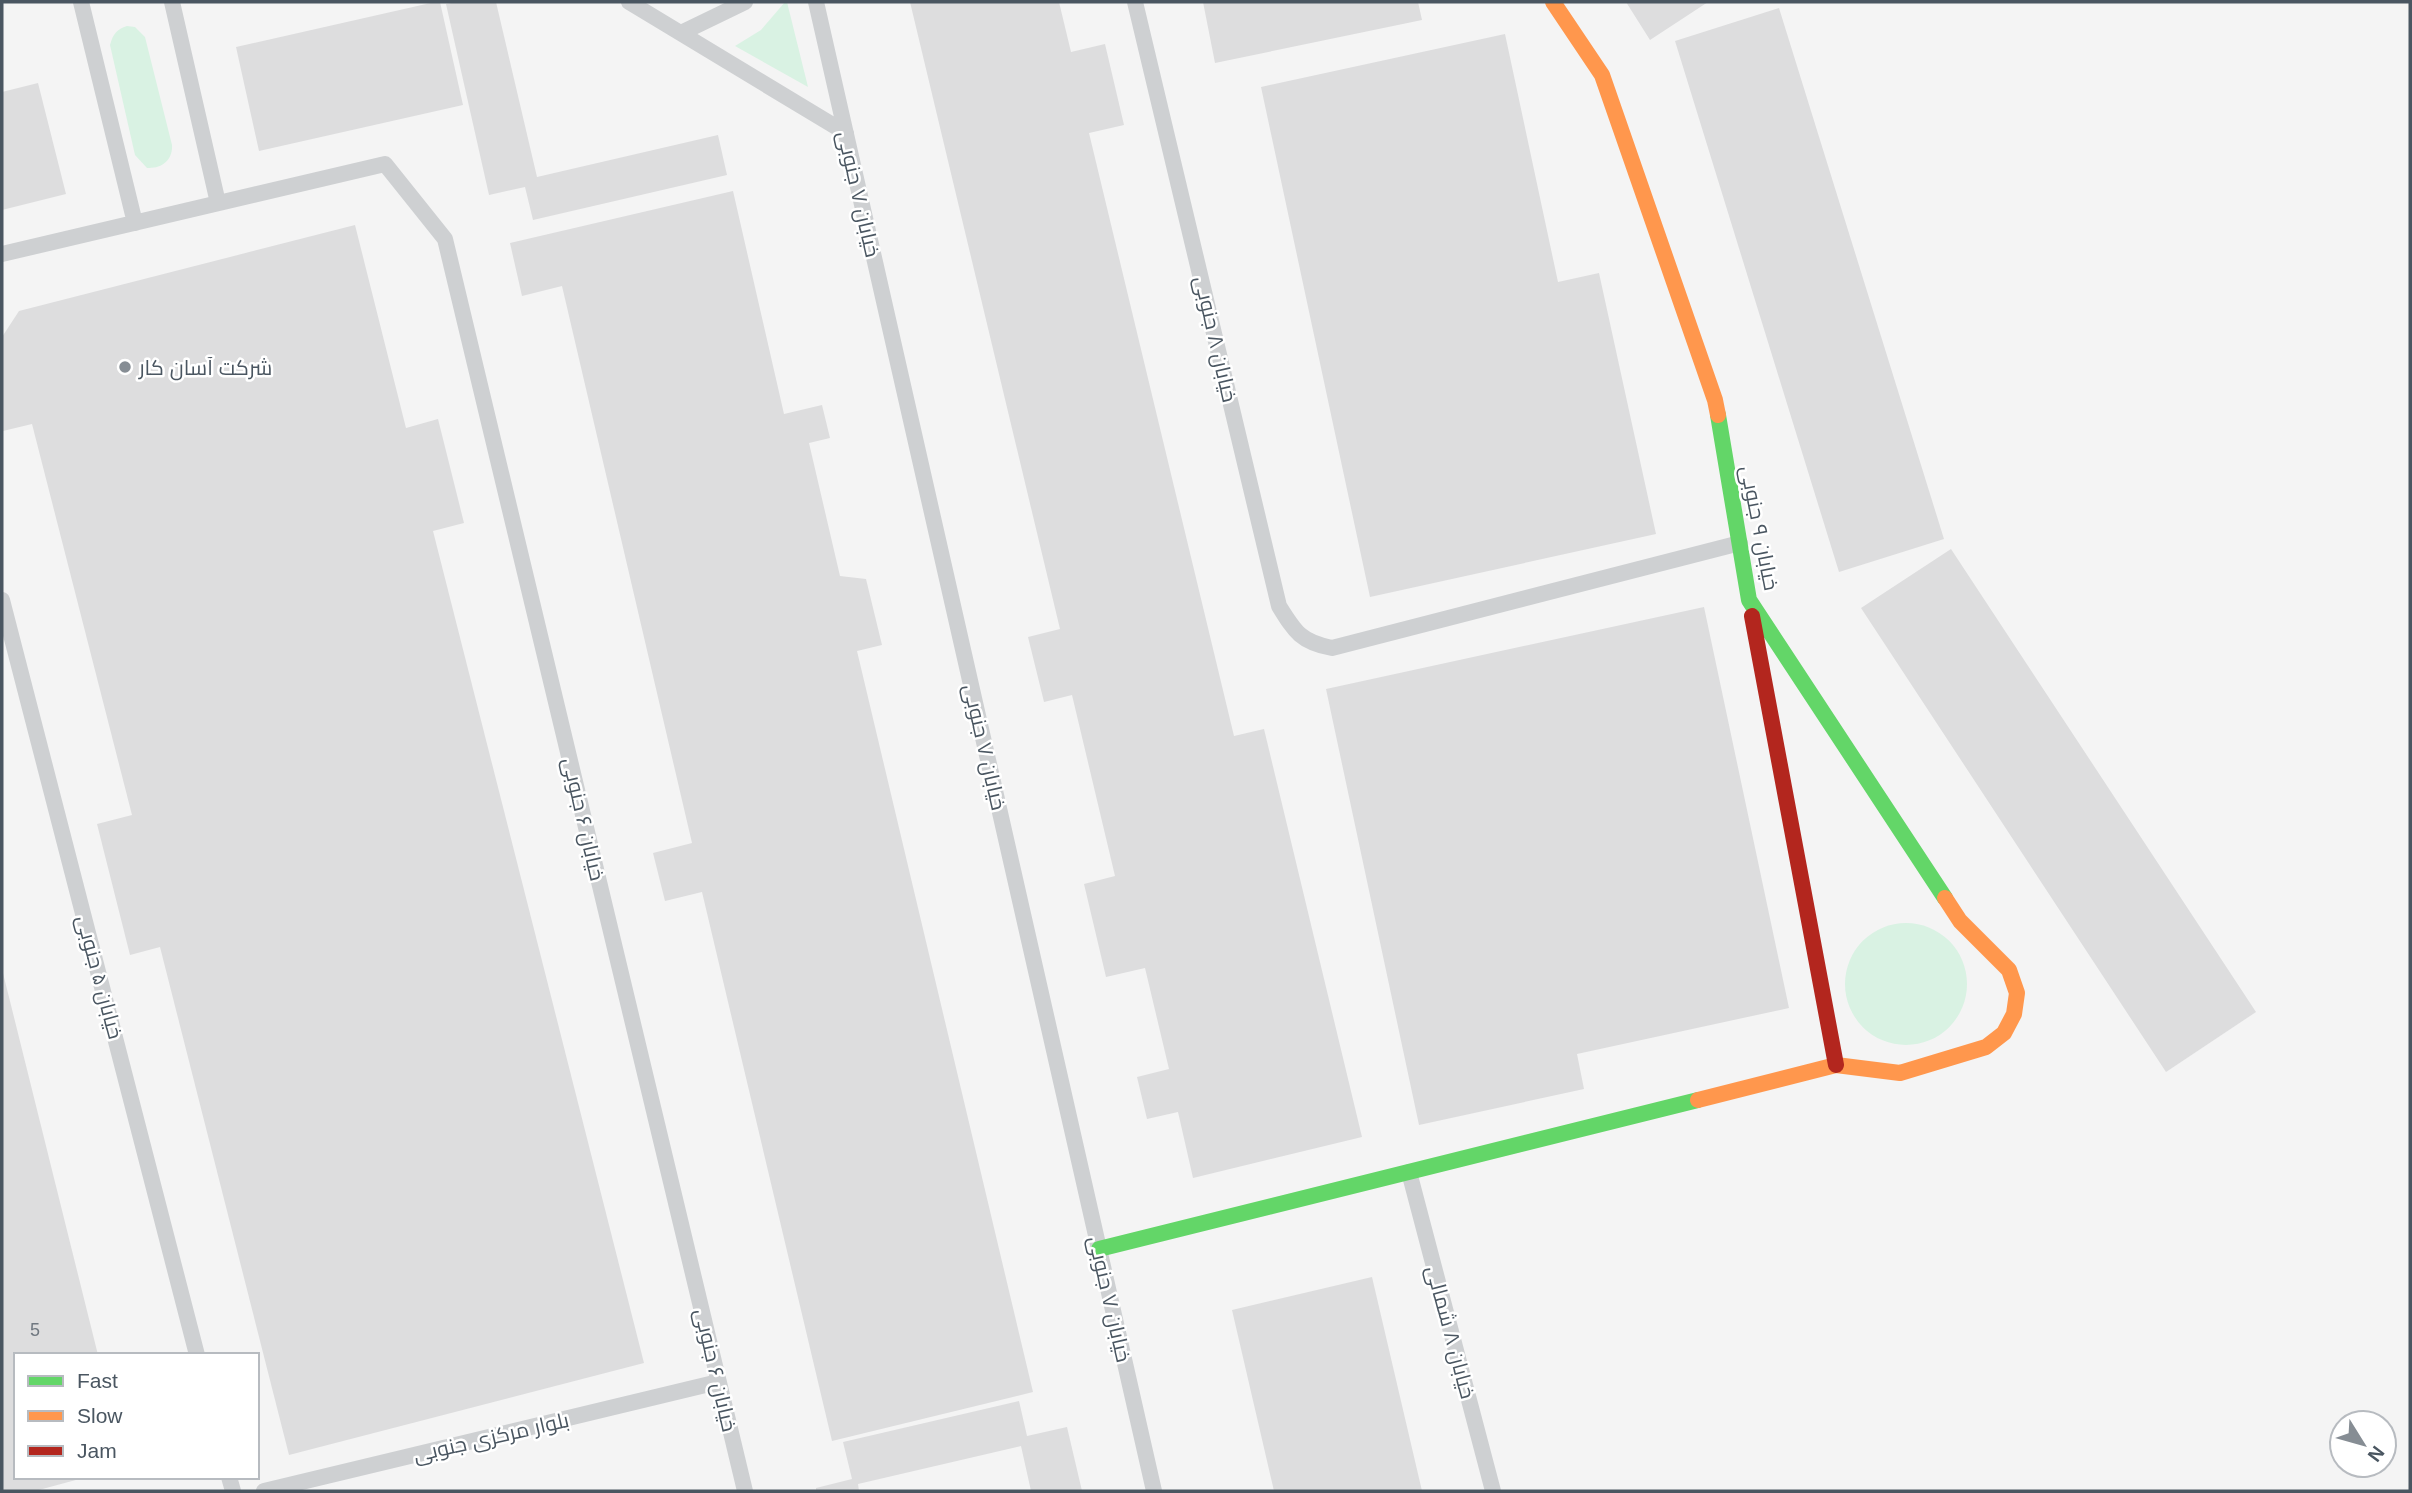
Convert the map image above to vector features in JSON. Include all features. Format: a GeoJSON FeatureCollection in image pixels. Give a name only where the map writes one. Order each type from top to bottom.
{"type":"FeatureCollection","features":[{"type":"Feature","properties":{"kind":"street","name":"خیابان ۹ جنوبی"},"geometry":{"type":"LineString","coordinates":[[1553,2],[1602,75],[1715,400],[1749,600],[1960,921],[2009,970],[2017,993],[2014,1014],[2004,1033],[1986,1047],[1900,1073],[1836,1065]]}},
{"type":"Feature","properties":{"kind":"street"},"geometry":{"type":"LineString","coordinates":[[1099,1249],[1836,1065],[1749,600]]}},
{"type":"Feature","properties":{"kind":"lane"},"geometry":{"type":"LineString","coordinates":[[81,2],[135,223]]}},
{"type":"Feature","properties":{"kind":"lane"},"geometry":{"type":"LineString","coordinates":[[2,254],[218,203],[172,2]]}},
{"type":"Feature","properties":{"kind":"lane"},"geometry":{"type":"LineString","coordinates":[[629,2],[846,133]]}},
{"type":"Feature","properties":{"kind":"lane"},"geometry":{"type":"LineString","coordinates":[[681,33],[744,2]]}},
{"type":"Feature","properties":{"kind":"lane","name":"خیابان ۷ جنوبی"},"geometry":{"type":"LineString","coordinates":[[816,2],[1154,1491]]}},
{"type":"Feature","properties":{"kind":"lane","name":"خیابان ۸ جنوبی"},"geometry":{"type":"LineString","coordinates":[[1135,2],[1279,606],[1294,630],[1311,644],[1332,648],[1740,543]]}},
{"type":"Feature","properties":{"kind":"lane","name":"خیابان ۶ جنوبی"},"geometry":{"type":"LineString","coordinates":[[218,203],[385,164],[444,239],[745,1491]]}},
{"type":"Feature","properties":{"kind":"lane","name":"خیابان ۵ جنوبی"},"geometry":{"type":"LineString","coordinates":[[2,600],[196,1353]]}},
{"type":"Feature","properties":{"kind":"lane","name":"خیابان ۸ شمالی"},"geometry":{"type":"LineString","coordinates":[[1409,1172],[1493,1491]]}},
{"type":"Feature","properties":{"kind":"lane","name":"بلوار مرکزی جنوبی"},"geometry":{"type":"LineString","coordinates":[[264,1491],[719,1382]]}},
{"type":"Feature","properties":{"kind":"green space"},"geometry":{"type":"Polygon","coordinates":[[[785,2],[808,87],[735,46],[761,30],[785,2]]]}},
{"type":"Feature","properties":{"kind":"green space"},"geometry":{"type":"Polygon","coordinates":[[[127,26],[135,27],[145,37],[172,145],[171,155],[157,167],[147,168],[135,155],[110,45],[116,32],[127,26]]]}},
{"type":"Feature","properties":{"kind":"green space"},"geometry":{"type":"Polygon","coordinates":[[[1906,923],[1929,928],[1949,941],[1962,961],[1967,984],[1962,1007],[1949,1027],[1929,1040],[1906,1045],[1883,1040],[1863,1027],[1850,1007],[1845,984],[1850,961],[1863,941],[1883,928],[1906,923]]]}},
{"type":"Feature","properties":{"kind":"building"},"geometry":{"type":"Polygon","coordinates":[[[440,2],[463,105],[259,151],[236,47],[440,2]]]}},
{"type":"Feature","properties":{"kind":"building"},"geometry":{"type":"Polygon","coordinates":[[[496,2],[537,177],[718,135],[727,175],[533,220],[525,187],[489,195],[446,4],[496,2]]]}},
{"type":"Feature","properties":{"kind":"building"},"geometry":{"type":"Polygon","coordinates":[[[910,2],[1059,2],[1071,52],[1105,44],[1124,125],[1089,133],[1234,736],[1264,729],[1362,1137],[1193,1178],[1178,1112],[1147,1119],[1137,1077],[1169,1069],[1145,968],[1106,977],[1084,884],[1115,876],[1072,695],[1044,702],[1028,637],[1060,629],[910,2]]]}},
{"type":"Feature","properties":{"kind":"building"},"geometry":{"type":"Polygon","coordinates":[[[1203,2],[1418,2],[1422,20],[1215,63],[1203,2]]]}},
{"type":"Feature","properties":{"kind":"building"},"geometry":{"type":"Polygon","coordinates":[[[1626,2],[1708,2],[1650,40],[1626,2]]]}},
{"type":"Feature","properties":{"kind":"building"},"geometry":{"type":"Polygon","coordinates":[[[1779,8],[1944,539],[1839,572],[1675,41],[1779,8]]]}},
{"type":"Feature","properties":{"kind":"building"},"geometry":{"type":"Polygon","coordinates":[[[1505,34],[1558,282],[1599,273],[1656,534],[1370,597],[1261,87],[1505,34]]]}},
{"type":"Feature","properties":{"kind":"building"},"geometry":{"type":"Polygon","coordinates":[[[38,83],[66,194],[2,210],[2,92],[38,83]]]}},
{"type":"Feature","properties":{"kind":"building"},"geometry":{"type":"Polygon","coordinates":[[[733,191],[784,414],[822,405],[830,438],[809,443],[840,576],[866,579],[882,645],[857,651],[1033,1392],[832,1441],[702,892],[665,901],[653,853],[692,843],[562,286],[522,296],[510,243],[733,191]]]}},
{"type":"Feature","properties":{"kind":"building"},"geometry":{"type":"Polygon","coordinates":[[[355,225],[406,428],[438,419],[464,523],[433,531],[644,1363],[289,1455],[160,947],[130,955],[97,824],[132,815],[32,424],[3,431],[2,337],[19,311],[355,225]]]}},
{"type":"Feature","properties":{"kind":"building"},"geometry":{"type":"Polygon","coordinates":[[[1951,549],[2256,1012],[2166,1072],[1861,608],[1951,549]]]}},
{"type":"Feature","properties":{"kind":"building"},"geometry":{"type":"Polygon","coordinates":[[[1704,607],[1789,1008],[1577,1054],[1584,1089],[1419,1125],[1326,689],[1704,607]]]}},
{"type":"Feature","properties":{"kind":"building"},"geometry":{"type":"Polygon","coordinates":[[[2,969],[98,1353],[14,1353],[14,1479],[80,1479],[35,1491],[2,1491],[2,969]]]}},
{"type":"Feature","properties":{"kind":"building"},"geometry":{"type":"Polygon","coordinates":[[[1372,1277],[1422,1491],[1274,1491],[1232,1310],[1372,1277]]]}},
{"type":"Feature","properties":{"kind":"building"},"geometry":{"type":"Polygon","coordinates":[[[1019,1401],[1027,1436],[1067,1427],[1082,1491],[1031,1491],[1021,1446],[858,1484],[859,1491],[816,1491],[816,1488],[852,1479],[843,1442],[1019,1401]]]}},
{"type":"Feature","properties":{"kind":"traffic: fast"},"geometry":{"type":"LineString","coordinates":[[1718,415],[1749,600],[1945,898]]}},
{"type":"Feature","properties":{"kind":"traffic: fast"},"geometry":{"type":"LineString","coordinates":[[1099,1249],[1698,1100]]}},
{"type":"Feature","properties":{"kind":"traffic: slow"},"geometry":{"type":"LineString","coordinates":[[1553,2],[1602,75],[1718,415]]}},
{"type":"Feature","properties":{"kind":"traffic: slow"},"geometry":{"type":"LineString","coordinates":[[1698,1100],[1836,1065],[1900,1073],[1986,1047],[2004,1033],[2014,1014],[2017,993],[2009,970],[1960,921],[1945,898]]}},
{"type":"Feature","properties":{"kind":"traffic: jam"},"geometry":{"type":"LineString","coordinates":[[1752,616],[1836,1065]]}},
{"type":"Feature","properties":{"kind":"place","name":"شرکت آسان کار"},"geometry":{"type":"Point","coordinates":[125,367]}}]}
